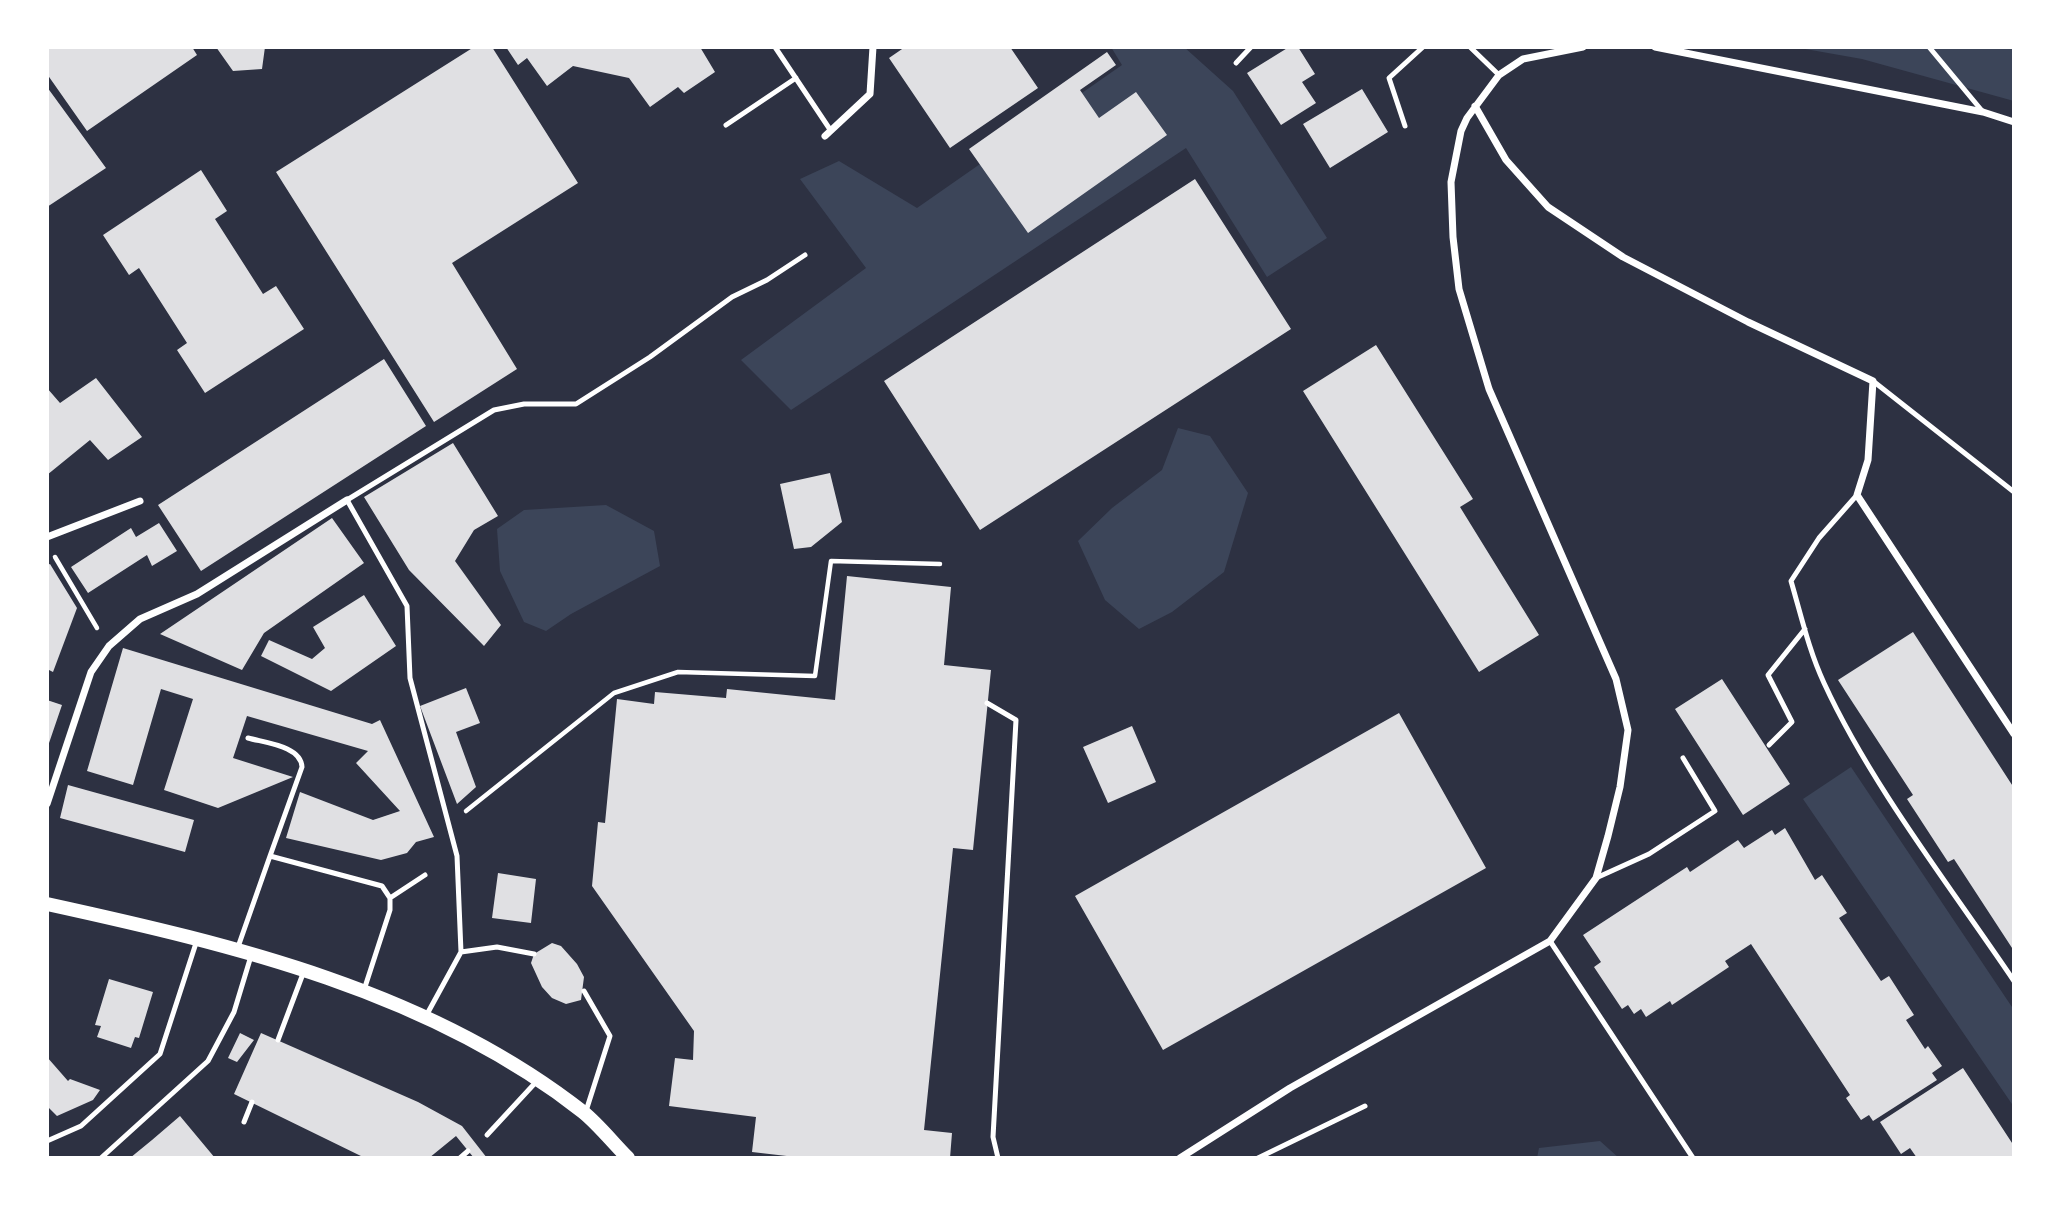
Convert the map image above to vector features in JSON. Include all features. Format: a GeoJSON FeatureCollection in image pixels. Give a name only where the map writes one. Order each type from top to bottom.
{"type":"FeatureCollection","features":[{"type":"Feature","properties":{"kind":"main road"},"geometry":{"type":"LineString","coordinates":[[47,904],[198,937],[304,971],[426,1016],[538,1079],[585,1114],[628,1158]]}},
{"type":"Feature","properties":{"kind":"street"},"geometry":{"type":"LineString","coordinates":[[828,133],[870,94],[873,47]]}},
{"type":"Feature","properties":{"kind":"street"},"geometry":{"type":"LineString","coordinates":[[1180,1158],[1290,1088],[1550,941],[1596,878],[1620,787],[1628,730],[1616,679],[1489,389],[1459,289],[1451,182],[1461,131],[1475,106],[1499,75],[1523,59],[1583,47]]}},
{"type":"Feature","properties":{"kind":"street"},"geometry":{"type":"LineString","coordinates":[[1655,47],[1983,112],[2014,122]]}},
{"type":"Feature","properties":{"kind":"street"},"geometry":{"type":"LineString","coordinates":[[1475,106],[1506,160],[1548,207],[1623,257],[1748,322],[1873,381],[1868,460],[1857,495],[2014,734]]}},
{"type":"Feature","properties":{"kind":"street"},"geometry":{"type":"LineString","coordinates":[[47,804],[90,672],[109,646],[140,619],[197,594],[347,500]]}},
{"type":"Feature","properties":{"kind":"street"},"geometry":{"type":"LineString","coordinates":[[47,537],[140,501]]}},
{"type":"Feature","properties":{"kind":"lane"},"geometry":{"type":"LineString","coordinates":[[775,47],[828,133]]}},
{"type":"Feature","properties":{"kind":"lane"},"geometry":{"type":"LineString","coordinates":[[1236,63],[1251,47]]}},
{"type":"Feature","properties":{"kind":"lane"},"geometry":{"type":"LineString","coordinates":[[1405,126],[1389,78],[1423,47]]}},
{"type":"Feature","properties":{"kind":"lane"},"geometry":{"type":"LineString","coordinates":[[1469,47],[1499,75]]}},
{"type":"Feature","properties":{"kind":"lane"},"geometry":{"type":"LineString","coordinates":[[1929,47],[1983,112]]}},
{"type":"Feature","properties":{"kind":"lane"},"geometry":{"type":"LineString","coordinates":[[726,125],[796,78]]}},
{"type":"Feature","properties":{"kind":"lane"},"geometry":{"type":"LineString","coordinates":[[426,1016],[461,952],[457,856],[410,678],[407,606],[347,500],[494,410],[524,404],[576,404],[650,357],[733,296],[767,280],[805,255]]}},
{"type":"Feature","properties":{"kind":"lane"},"geometry":{"type":"LineString","coordinates":[[1873,381],[2014,492]]}},
{"type":"Feature","properties":{"kind":"lane"},"geometry":{"type":"LineString","coordinates":[[1857,495],[1819,538],[1791,581],[1805,629],[1823,681],[1854,743],[2014,981]]}},
{"type":"Feature","properties":{"kind":"lane"},"geometry":{"type":"LineString","coordinates":[[1769,745],[1792,722],[1768,675],[1805,629]]}},
{"type":"Feature","properties":{"kind":"lane"},"geometry":{"type":"LineString","coordinates":[[987,703],[1016,720],[993,1137],[998,1158]]}},
{"type":"Feature","properties":{"kind":"lane"},"geometry":{"type":"LineString","coordinates":[[237,949],[303,767],[302,759],[296,752],[248,738]]}},
{"type":"Feature","properties":{"kind":"lane"},"geometry":{"type":"LineString","coordinates":[[1596,878],[1650,854],[1715,811],[1683,758]]}},
{"type":"Feature","properties":{"kind":"lane"},"geometry":{"type":"LineString","coordinates":[[270,856],[382,886],[390,898],[390,910],[363,992]]}},
{"type":"Feature","properties":{"kind":"lane"},"geometry":{"type":"LineString","coordinates":[[390,898],[425,875]]}},
{"type":"Feature","properties":{"kind":"lane"},"geometry":{"type":"LineString","coordinates":[[47,1141],[80,1126],[160,1054],[198,937]]}},
{"type":"Feature","properties":{"kind":"lane"},"geometry":{"type":"LineString","coordinates":[[1550,941],[1693,1158]]}},
{"type":"Feature","properties":{"kind":"lane"},"geometry":{"type":"LineString","coordinates":[[461,952],[497,947],[534,954]]}},
{"type":"Feature","properties":{"kind":"lane"},"geometry":{"type":"LineString","coordinates":[[100,1158],[208,1060],[234,1012],[252,953]]}},
{"type":"Feature","properties":{"kind":"lane"},"geometry":{"type":"LineString","coordinates":[[278,1040],[304,971]]}},
{"type":"Feature","properties":{"kind":"lane"},"geometry":{"type":"LineString","coordinates":[[584,990],[610,1036],[585,1114]]}},
{"type":"Feature","properties":{"kind":"lane"},"geometry":{"type":"LineString","coordinates":[[486,1135],[538,1079]]}},
{"type":"Feature","properties":{"kind":"lane"},"geometry":{"type":"LineString","coordinates":[[244,1122],[252,1102]]}},
{"type":"Feature","properties":{"kind":"lane"},"geometry":{"type":"LineString","coordinates":[[1258,1158],[1365,1106]]}},
{"type":"Feature","properties":{"kind":"lane"},"geometry":{"type":"LineString","coordinates":[[460,1158],[468,1151]]}},
{"type":"Feature","properties":{"kind":"path"},"geometry":{"type":"LineString","coordinates":[[47,545],[109,646]]}},
{"type":"Feature","properties":{"kind":"path"},"geometry":{"type":"LineString","coordinates":[[447,821],[486,797],[614,693],[678,672],[815,676],[831,561],[940,564]]}},
{"type":"Feature","properties":{"kind":"shaded area"},"geometry":{"type":"Polygon","coordinates":[[[1111,47],[1184,47],[1233,91],[1327,238],[1267,277],[1186,148],[791,410],[741,360],[866,268],[800,179],[839,161],[917,208],[1122,65],[1111,47]]]}},
{"type":"Feature","properties":{"kind":"shaded area"},"geometry":{"type":"Polygon","coordinates":[[[1794,47],[2014,47],[2014,101],[1862,59],[1794,47]]]}},
{"type":"Feature","properties":{"kind":"shaded area"},"geometry":{"type":"Polygon","coordinates":[[[1178,428],[1210,436],[1248,493],[1224,572],[1172,612],[1139,629],[1105,600],[1078,541],[1112,508],[1162,470],[1178,428]]]}},
{"type":"Feature","properties":{"kind":"shaded area"},"geometry":{"type":"Polygon","coordinates":[[[606,505],[654,531],[660,566],[571,614],[546,631],[524,622],[500,571],[497,529],[524,510],[606,505]]]}},
{"type":"Feature","properties":{"kind":"shaded area"},"geometry":{"type":"Polygon","coordinates":[[[1851,767],[2014,1010],[2014,1107],[1803,799],[1851,767]]]}},
{"type":"Feature","properties":{"kind":"shaded area"},"geometry":{"type":"Polygon","coordinates":[[[1600,1141],[1619,1158],[1537,1158],[1539,1148],[1600,1141]]]}},
{"type":"Feature","properties":{"kind":"building"},"geometry":{"type":"Polygon","coordinates":[[[47,47],[192,47],[197,55],[87,131],[47,74],[47,47]]]}},
{"type":"Feature","properties":{"kind":"building"},"geometry":{"type":"Polygon","coordinates":[[[216,47],[265,47],[262,69],[233,71],[216,47]]]}},
{"type":"Feature","properties":{"kind":"building"},"geometry":{"type":"Polygon","coordinates":[[[474,47],[492,47],[578,183],[452,263],[517,369],[434,422],[276,172],[474,47]]]}},
{"type":"Feature","properties":{"kind":"building"},"geometry":{"type":"Polygon","coordinates":[[[506,47],[700,47],[715,72],[684,93],[678,87],[650,107],[629,78],[573,66],[547,86],[527,58],[518,65],[506,47]]]}},
{"type":"Feature","properties":{"kind":"building"},"geometry":{"type":"Polygon","coordinates":[[[905,47],[1010,47],[1038,88],[950,148],[889,58],[905,47]]]}},
{"type":"Feature","properties":{"kind":"building"},"geometry":{"type":"Polygon","coordinates":[[[1289,47],[1298,47],[1315,74],[1302,82],[1316,103],[1281,125],[1247,73],[1289,47]]]}},
{"type":"Feature","properties":{"kind":"building"},"geometry":{"type":"Polygon","coordinates":[[[1107,52],[1116,65],[1080,90],[1099,118],[1136,92],[1167,135],[1028,233],[969,149],[1107,52]]]}},
{"type":"Feature","properties":{"kind":"building"},"geometry":{"type":"Polygon","coordinates":[[[47,87],[106,168],[47,207],[47,87]]]}},
{"type":"Feature","properties":{"kind":"building"},"geometry":{"type":"Polygon","coordinates":[[[1362,89],[1388,132],[1330,168],[1303,124],[1362,89]]]}},
{"type":"Feature","properties":{"kind":"building"},"geometry":{"type":"Polygon","coordinates":[[[201,170],[227,211],[215,219],[263,294],[276,286],[304,329],[205,393],[177,350],[187,343],[139,268],[129,275],[103,235],[201,170]]]}},
{"type":"Feature","properties":{"kind":"building"},"geometry":{"type":"Polygon","coordinates":[[[1195,179],[1291,329],[980,530],[884,381],[1195,179]]]}},
{"type":"Feature","properties":{"kind":"building"},"geometry":{"type":"Polygon","coordinates":[[[1376,345],[1473,499],[1460,507],[1539,635],[1479,672],[1303,391],[1376,345]]]}},
{"type":"Feature","properties":{"kind":"building"},"geometry":{"type":"Polygon","coordinates":[[[384,359],[426,426],[201,571],[158,505],[384,359]]]}},
{"type":"Feature","properties":{"kind":"building"},"geometry":{"type":"Polygon","coordinates":[[[96,378],[142,437],[108,460],[90,440],[47,475],[47,388],[60,403],[96,378]]]}},
{"type":"Feature","properties":{"kind":"building"},"geometry":{"type":"Polygon","coordinates":[[[453,443],[498,516],[474,530],[455,561],[501,625],[484,646],[409,570],[364,497],[453,443]]]}},
{"type":"Feature","properties":{"kind":"building"},"geometry":{"type":"Polygon","coordinates":[[[830,473],[842,522],[811,547],[794,549],[780,484],[830,473]]]}},
{"type":"Feature","properties":{"kind":"building"},"geometry":{"type":"Polygon","coordinates":[[[332,518],[364,563],[264,633],[242,670],[160,634],[332,518]]]}},
{"type":"Feature","properties":{"kind":"building"},"geometry":{"type":"Polygon","coordinates":[[[159,523],[177,551],[152,566],[147,555],[88,593],[71,567],[131,528],[136,537],[159,523]]]}},
{"type":"Feature","properties":{"kind":"building"},"geometry":{"type":"Polygon","coordinates":[[[50,564],[77,608],[53,672],[47,669],[47,565],[50,564]]]}},
{"type":"Feature","properties":{"kind":"building"},"geometry":{"type":"Polygon","coordinates":[[[847,576],[951,587],[944,665],[991,670],[973,850],[953,848],[924,1130],[952,1133],[950,1158],[804,1158],[752,1152],[756,1117],[669,1106],[675,1058],[693,1060],[694,1031],[592,886],[598,822],[605,823],[617,699],[654,704],[655,692],[726,698],[727,689],[835,700],[847,576]]]}},
{"type":"Feature","properties":{"kind":"building"},"geometry":{"type":"Polygon","coordinates":[[[364,595],[396,646],[331,691],[261,656],[269,640],[312,659],[325,648],[313,627],[364,595]]]}},
{"type":"Feature","properties":{"kind":"building"},"geometry":{"type":"Polygon","coordinates":[[[1913,632],[2014,788],[2014,951],[1954,859],[1948,862],[1907,799],[1913,795],[1838,680],[1913,632]]]}},
{"type":"Feature","properties":{"kind":"building"},"geometry":{"type":"Polygon","coordinates":[[[123,648],[372,724],[380,720],[434,837],[416,842],[407,853],[381,860],[286,838],[300,792],[373,820],[400,811],[356,763],[368,751],[247,716],[233,758],[293,777],[218,808],[164,790],[193,699],[161,689],[133,785],[87,771],[123,648]]]}},
{"type":"Feature","properties":{"kind":"building"},"geometry":{"type":"Polygon","coordinates":[[[1722,679],[1790,784],[1743,815],[1675,709],[1722,679]]]}},
{"type":"Feature","properties":{"kind":"building"},"geometry":{"type":"Polygon","coordinates":[[[466,688],[480,723],[456,732],[476,787],[457,804],[420,706],[466,688]]]}},
{"type":"Feature","properties":{"kind":"building"},"geometry":{"type":"Polygon","coordinates":[[[47,700],[62,705],[48,746],[47,746],[47,700]]]}},
{"type":"Feature","properties":{"kind":"building"},"geometry":{"type":"Polygon","coordinates":[[[1399,713],[1486,868],[1163,1050],[1075,896],[1399,713]]]}},
{"type":"Feature","properties":{"kind":"building"},"geometry":{"type":"Polygon","coordinates":[[[1132,726],[1156,782],[1108,803],[1083,747],[1132,726]]]}},
{"type":"Feature","properties":{"kind":"building"},"geometry":{"type":"Polygon","coordinates":[[[68,785],[194,820],[185,852],[60,818],[68,785]]]}},
{"type":"Feature","properties":{"kind":"building"},"geometry":{"type":"Polygon","coordinates":[[[1785,828],[1815,880],[1822,875],[1847,913],[1839,918],[1881,981],[1889,976],[1914,1015],[1906,1020],[1925,1049],[1928,1046],[1942,1066],[1932,1073],[1937,1080],[1873,1121],[1869,1115],[1861,1120],[1846,1098],[1850,1095],[1751,944],[1725,961],[1729,967],[1672,1005],[1670,1001],[1646,1017],[1641,1009],[1634,1014],[1628,1005],[1622,1009],[1594,967],[1601,962],[1583,935],[1687,867],[1690,872],[1738,840],[1744,848],[1772,830],[1775,835],[1785,828]]]}},
{"type":"Feature","properties":{"kind":"building"},"geometry":{"type":"Polygon","coordinates":[[[498,873],[536,879],[531,923],[492,918],[498,873]]]}},
{"type":"Feature","properties":{"kind":"building"},"geometry":{"type":"Polygon","coordinates":[[[552,943],[561,946],[577,964],[584,977],[581,1000],[566,1004],[552,998],[542,987],[531,963],[534,954],[552,943]]]}},
{"type":"Feature","properties":{"kind":"building"},"geometry":{"type":"Polygon","coordinates":[[[109,979],[153,992],[139,1038],[135,1037],[131,1048],[97,1037],[101,1026],[95,1025],[109,979]]]}},
{"type":"Feature","properties":{"kind":"building"},"geometry":{"type":"Polygon","coordinates":[[[240,1033],[254,1040],[237,1062],[228,1058],[240,1033]]]}},
{"type":"Feature","properties":{"kind":"building"},"geometry":{"type":"Polygon","coordinates":[[[261,1033],[418,1102],[462,1126],[487,1158],[474,1158],[456,1136],[429,1158],[365,1158],[234,1094],[261,1033]]]}},
{"type":"Feature","properties":{"kind":"building"},"geometry":{"type":"Polygon","coordinates":[[[47,1057],[68,1081],[70,1079],[100,1090],[93,1100],[57,1116],[47,1106],[47,1057]]]}},
{"type":"Feature","properties":{"kind":"building"},"geometry":{"type":"Polygon","coordinates":[[[1963,1068],[2014,1146],[2014,1158],[1917,1158],[1910,1148],[1901,1154],[1880,1122],[1963,1068]]]}},
{"type":"Feature","properties":{"kind":"building"},"geometry":{"type":"Polygon","coordinates":[[[180,1116],[215,1158],[130,1158],[152,1140],[180,1116]]]}}]}
